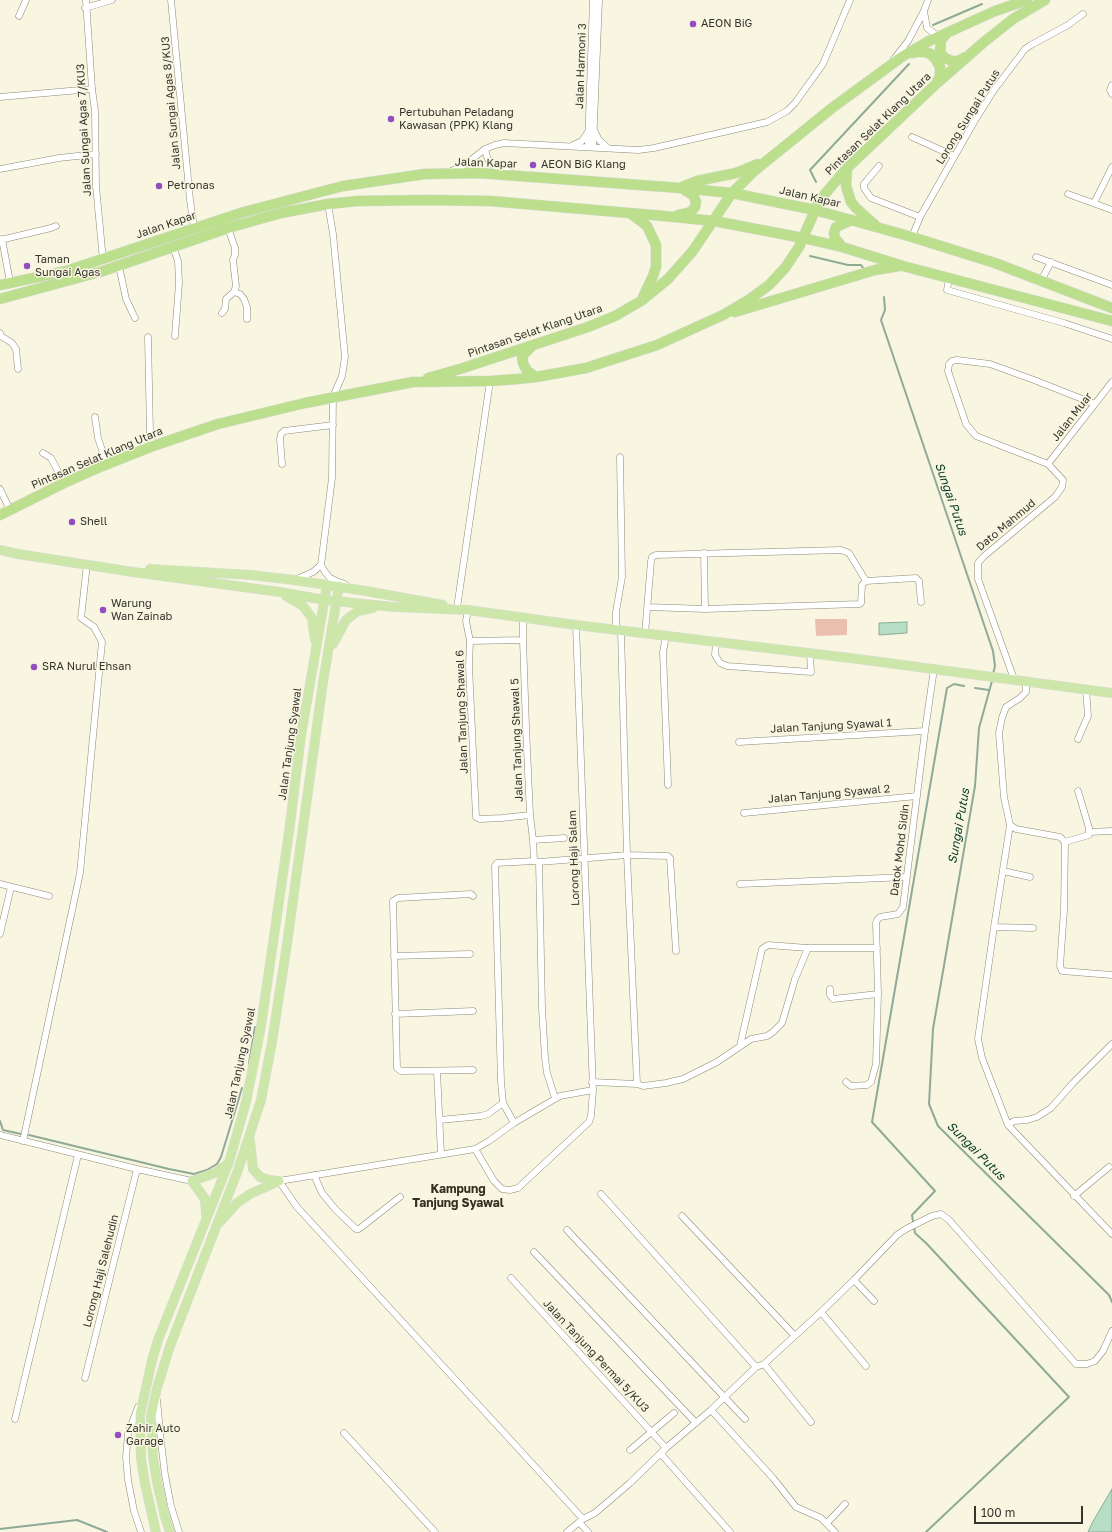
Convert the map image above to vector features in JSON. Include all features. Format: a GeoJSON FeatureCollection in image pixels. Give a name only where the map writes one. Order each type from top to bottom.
{"type":"FeatureCollection","features":[{"type":"Feature","properties":{"kind":"highway","name":"Pintasan Selat Klang Utara"},"geometry":{"type":"LineString","coordinates":[[0,515],[64,483],[153,446],[230,421],[333,397],[416,381],[460,369],[588,327],[615,316],[641,301],[668,279],[692,252],[732,193],[765,161],[832,108],[902,56],[944,34],[995,11],[1027,0]]}},
{"type":"Feature","properties":{"kind":"highway","name":"Pintasan Selat Klang Utara"},"geometry":{"type":"LineString","coordinates":[[416,381],[490,381],[536,378],[586,368],[657,345],[723,316],[769,285],[785,268],[799,247],[819,201],[827,189],[846,168],[936,84],[970,56],[984,42],[1013,19],[1045,0]]}},
{"type":"Feature","properties":{"kind":"highway"},"geometry":{"type":"LineString","coordinates":[[944,34],[939,47],[940,53],[945,58],[958,60],[970,56]]}},
{"type":"Feature","properties":{"kind":"highway"},"geometry":{"type":"LineString","coordinates":[[902,56],[918,52],[931,54],[940,67],[940,76],[936,84]]}},
{"type":"Feature","properties":{"kind":"highway"},"geometry":{"type":"LineString","coordinates":[[680,188],[697,181],[736,173],[765,161]]}},
{"type":"Feature","properties":{"kind":"highway"},"geometry":{"type":"LineString","coordinates":[[846,168],[846,186],[851,202],[878,227]]}},
{"type":"Feature","properties":{"kind":"highway","name":"Jalan Kapar"},"geometry":{"type":"LineString","coordinates":[[5,284],[66,271],[251,210],[343,186],[413,176],[446,173],[479,173],[732,193],[815,210],[912,237],[995,263],[1112,308]]}},
{"type":"Feature","properties":{"kind":"highway"},"geometry":{"type":"LineString","coordinates":[[664,216],[684,214],[690,212],[695,207],[696,202],[693,195],[680,188]]}},
{"type":"Feature","properties":{"kind":"highway","name":"Jalan Kapar"},"geometry":{"type":"LineString","coordinates":[[0,299],[90,275],[228,228],[281,213],[328,204],[358,201],[490,201],[629,212],[714,221],[803,238],[842,247],[903,266],[1112,321]]}},
{"type":"Feature","properties":{"kind":"highway"},"geometry":{"type":"LineString","coordinates":[[629,212],[647,226],[656,245],[656,267],[641,301]]}},
{"type":"Feature","properties":{"kind":"highway"},"geometry":{"type":"LineString","coordinates":[[842,247],[835,238],[834,233],[836,227],[852,220]]}},
{"type":"Feature","properties":{"kind":"highway"},"geometry":{"type":"LineString","coordinates":[[723,316],[875,270],[903,266]]}},
{"type":"Feature","properties":{"kind":"highway"},"geometry":{"type":"LineString","coordinates":[[532,345],[522,356],[527,371],[536,378]]}},
{"type":"Feature","properties":{"kind":"main road"},"geometry":{"type":"LineString","coordinates":[[0,550],[18,554],[280,592],[325,600],[394,607],[468,610]]}},
{"type":"Feature","properties":{"kind":"main road"},"geometry":{"type":"LineString","coordinates":[[0,554],[18,554]]}},
{"type":"Feature","properties":{"kind":"main road"},"geometry":{"type":"LineString","coordinates":[[98,566],[251,575],[294,580],[339,586],[468,610],[523,618],[1014,679],[1112,693]]}},
{"type":"Feature","properties":{"kind":"main road","name":"Jalan Tanjung Syawal"},"geometry":{"type":"LineString","coordinates":[[156,1532],[145,1484],[140,1415],[158,1340],[229,1162],[246,1102],[261,1026],[288,840],[301,736],[316,656],[327,585]]}},
{"type":"Feature","properties":{"kind":"main road"},"geometry":{"type":"LineString","coordinates":[[170,1532],[157,1482],[152,1442],[151,1416],[157,1388],[170,1346],[214,1228],[238,1170],[261,1100],[273,1039],[323,682],[339,586]]}},
{"type":"Feature","properties":{"kind":"main road"},"geometry":{"type":"LineString","coordinates":[[280,592],[303,606],[312,618],[315,633],[316,656]]}},
{"type":"Feature","properties":{"kind":"main road"},"geometry":{"type":"LineString","coordinates":[[328,654],[336,636],[346,620],[358,611],[373,608],[394,607]]}},
{"type":"Feature","properties":{"kind":"main road"},"geometry":{"type":"LineString","coordinates":[[250,1131],[250,1154],[253,1169],[260,1177],[279,1181]]}},
{"type":"Feature","properties":{"kind":"main road"},"geometry":{"type":"LineString","coordinates":[[206,1219],[205,1199],[192,1181],[215,1173],[229,1162]]}},
{"type":"Feature","properties":{"kind":"main road"},"geometry":{"type":"LineString","coordinates":[[214,1228],[237,1203],[250,1194],[279,1181]]}},
{"type":"Feature","properties":{"kind":"street"},"geometry":{"type":"LineString","coordinates":[[18,16],[26,0]]}},
{"type":"Feature","properties":{"kind":"street","name":"Jalan Sungai Agas 7/KU3"},"geometry":{"type":"LineString","coordinates":[[86,0],[85,8],[96,122],[96,186],[103,260]]}},
{"type":"Feature","properties":{"kind":"street"},"geometry":{"type":"LineString","coordinates":[[85,8],[112,0]]}},
{"type":"Feature","properties":{"kind":"street","name":"Jalan Sungai Agas 8/KU3"},"geometry":{"type":"LineString","coordinates":[[171,0],[194,228]]}},
{"type":"Feature","properties":{"kind":"street","name":"Jalan Harmoni 3"},"geometry":{"type":"LineString","coordinates":[[591,131],[593,0]]}},
{"type":"Feature","properties":{"kind":"street","name":"Jalan Harmoni 3"},"geometry":{"type":"LineString","coordinates":[[590,147],[599,0]]}},
{"type":"Feature","properties":{"kind":"street"},"geometry":{"type":"LineString","coordinates":[[446,173],[463,166],[486,149],[504,143],[638,150],[654,148],[754,126],[778,117],[795,103],[823,64],[850,0]]}},
{"type":"Feature","properties":{"kind":"street"},"geometry":{"type":"LineString","coordinates":[[887,68],[908,41],[924,11],[928,0]]}},
{"type":"Feature","properties":{"kind":"street"},"geometry":{"type":"LineString","coordinates":[[924,11],[927,28],[935,34],[944,34]]}},
{"type":"Feature","properties":{"kind":"street","name":"Lorong Sungai Putus"},"geometry":{"type":"LineString","coordinates":[[912,237],[920,217],[954,156],[994,90],[1025,49],[1068,25],[1083,14]]}},
{"type":"Feature","properties":{"kind":"street"},"geometry":{"type":"LineString","coordinates":[[1112,85],[1110,90],[1112,94]]}},
{"type":"Feature","properties":{"kind":"street"},"geometry":{"type":"LineString","coordinates":[[0,97],[92,89]]}},
{"type":"Feature","properties":{"kind":"street"},"geometry":{"type":"LineString","coordinates":[[571,146],[582,141],[591,131],[608,148]]}},
{"type":"Feature","properties":{"kind":"street"},"geometry":{"type":"LineString","coordinates":[[912,138],[954,156]]}},
{"type":"Feature","properties":{"kind":"street"},"geometry":{"type":"LineString","coordinates":[[486,149],[486,157],[495,166],[525,177]]}},
{"type":"Feature","properties":{"kind":"street"},"geometry":{"type":"LineString","coordinates":[[0,169],[59,158],[96,154]]}},
{"type":"Feature","properties":{"kind":"street"},"geometry":{"type":"LineString","coordinates":[[879,166],[864,184],[864,188],[871,198],[920,217]]}},
{"type":"Feature","properties":{"kind":"street"},"geometry":{"type":"LineString","coordinates":[[1094,203],[1112,167]]}},
{"type":"Feature","properties":{"kind":"street"},"geometry":{"type":"LineString","coordinates":[[1068,194],[1112,210]]}},
{"type":"Feature","properties":{"kind":"street"},"geometry":{"type":"LineString","coordinates":[[328,204],[333,234],[345,348],[342,376],[333,397],[332,478],[321,565],[325,572],[336,581],[366,591]]}},
{"type":"Feature","properties":{"kind":"street"},"geometry":{"type":"LineString","coordinates":[[5,284],[1,240],[56,226]]}},
{"type":"Feature","properties":{"kind":"street"},"geometry":{"type":"LineString","coordinates":[[222,313],[225,309],[226,299],[234,292],[236,286],[233,260],[235,248],[228,228]]}},
{"type":"Feature","properties":{"kind":"street"},"geometry":{"type":"LineString","coordinates":[[173,247],[178,261],[179,283],[175,336]]}},
{"type":"Feature","properties":{"kind":"street"},"geometry":{"type":"LineString","coordinates":[[1036,257],[1112,285]]}},
{"type":"Feature","properties":{"kind":"street"},"geometry":{"type":"LineString","coordinates":[[1040,281],[1051,262]]}},
{"type":"Feature","properties":{"kind":"street"},"geometry":{"type":"LineString","coordinates":[[119,266],[126,299],[135,318]]}},
{"type":"Feature","properties":{"kind":"street"},"geometry":{"type":"LineString","coordinates":[[949,278],[947,290],[1064,323],[1112,339]]}},
{"type":"Feature","properties":{"kind":"street"},"geometry":{"type":"LineString","coordinates":[[234,292],[240,294],[244,299],[247,307],[247,319]]}},
{"type":"Feature","properties":{"kind":"street"},"geometry":{"type":"LineString","coordinates":[[0,333],[1,336],[12,343],[16,349],[18,369]]}},
{"type":"Feature","properties":{"kind":"street"},"geometry":{"type":"LineString","coordinates":[[148,337],[150,433],[153,446]]}},
{"type":"Feature","properties":{"kind":"street"},"geometry":{"type":"LineString","coordinates":[[1048,464],[976,436],[966,424],[948,371],[949,364],[952,361],[957,360],[990,364],[1095,404]]}},
{"type":"Feature","properties":{"kind":"street"},"geometry":{"type":"LineString","coordinates":[[457,608],[490,381]]}},
{"type":"Feature","properties":{"kind":"street","name":"Jalan Muar"},"geometry":{"type":"LineString","coordinates":[[1048,464],[1112,382]]}},
{"type":"Feature","properties":{"kind":"street"},"geometry":{"type":"LineString","coordinates":[[95,417],[98,438],[107,465]]}},
{"type":"Feature","properties":{"kind":"street"},"geometry":{"type":"LineString","coordinates":[[282,464],[281,434],[284,432],[333,425]]}},
{"type":"Feature","properties":{"kind":"street"},"geometry":{"type":"LineString","coordinates":[[43,453],[51,458],[64,483]]}},
{"type":"Feature","properties":{"kind":"street"},"geometry":{"type":"LineString","coordinates":[[620,456],[622,577],[616,612],[637,1084]]}},
{"type":"Feature","properties":{"kind":"street","name":"Dato Mahmud"},"geometry":{"type":"LineString","coordinates":[[1014,679],[978,579],[978,563],[983,556],[1055,497],[1062,487],[1063,480],[1048,464]]}},
{"type":"Feature","properties":{"kind":"street"},"geometry":{"type":"LineString","coordinates":[[0,489],[10,510]]}},
{"type":"Feature","properties":{"kind":"street"},"geometry":{"type":"LineString","coordinates":[[645,634],[652,557],[656,555],[841,550],[849,553],[866,581]]}},
{"type":"Feature","properties":{"kind":"street"},"geometry":{"type":"LineString","coordinates":[[704,553],[705,609]]}},
{"type":"Feature","properties":{"kind":"street"},"geometry":{"type":"LineString","coordinates":[[23,1141],[80,872],[102,642],[94,627],[81,618],[87,564]]}},
{"type":"Feature","properties":{"kind":"street"},"geometry":{"type":"LineString","coordinates":[[294,580],[313,572],[321,565]]}},
{"type":"Feature","properties":{"kind":"street"},"geometry":{"type":"LineString","coordinates":[[648,606],[705,609],[858,604],[861,603],[862,585],[866,581],[916,578],[919,581],[921,602]]}},
{"type":"Feature","properties":{"kind":"street","name":"Jalan Tanjung Shawal 6"},"geometry":{"type":"LineString","coordinates":[[468,610],[466,621],[470,641],[469,666],[476,817],[480,819],[530,815]]}},
{"type":"Feature","properties":{"kind":"street","name":"Jalan Tanjung Shawal 5"},"geometry":{"type":"LineString","coordinates":[[523,618],[530,815],[536,861],[545,1058],[547,1073],[555,1098]]}},
{"type":"Feature","properties":{"kind":"street","name":"Lorong Haji Salam"},"geometry":{"type":"LineString","coordinates":[[475,1149],[494,1181],[502,1189],[510,1190],[518,1188],[589,1122],[592,1109],[593,1090],[576,625]]}},
{"type":"Feature","properties":{"kind":"street"},"geometry":{"type":"LineString","coordinates":[[666,636],[663,652],[668,785]]}},
{"type":"Feature","properties":{"kind":"street"},"geometry":{"type":"LineString","coordinates":[[470,641],[523,640]]}},
{"type":"Feature","properties":{"kind":"street"},"geometry":{"type":"LineString","coordinates":[[716,642],[715,655],[720,663],[727,666],[811,672],[810,654]]}},
{"type":"Feature","properties":{"kind":"street","name":"Datok Mohd Sidin"},"geometry":{"type":"LineString","coordinates":[[846,1082],[851,1086],[867,1085],[871,1082],[876,1064],[878,994],[876,920],[880,917],[898,914],[901,912],[903,907],[934,669]]}},
{"type":"Feature","properties":{"kind":"street"},"geometry":{"type":"LineString","coordinates":[[1026,681],[1026,692],[1006,707],[999,732],[1004,797],[1010,825],[978,1039],[982,1058],[1008,1125],[1074,1196],[1112,1234]]}},
{"type":"Feature","properties":{"kind":"street"},"geometry":{"type":"LineString","coordinates":[[1078,739],[1088,716],[1086,689]]}},
{"type":"Feature","properties":{"kind":"street","name":"Jalan Tanjung Syawal 1"},"geometry":{"type":"LineString","coordinates":[[739,742],[925,731]]}},
{"type":"Feature","properties":{"kind":"street"},"geometry":{"type":"LineString","coordinates":[[1078,790],[1089,832]]}},
{"type":"Feature","properties":{"kind":"street","name":"Jalan Tanjung Syawal 2"},"geometry":{"type":"LineString","coordinates":[[744,812],[917,796]]}},
{"type":"Feature","properties":{"kind":"street"},"geometry":{"type":"LineString","coordinates":[[1010,825],[1016,829],[1060,837],[1065,842],[1064,910],[1060,966],[1062,971],[1112,975]]}},
{"type":"Feature","properties":{"kind":"street"},"geometry":{"type":"LineString","coordinates":[[1065,842],[1087,836],[1089,832],[1112,831]]}},
{"type":"Feature","properties":{"kind":"street"},"geometry":{"type":"LineString","coordinates":[[533,840],[564,838]]}},
{"type":"Feature","properties":{"kind":"street"},"geometry":{"type":"LineString","coordinates":[[514,1123],[503,1103],[500,1052],[495,866],[497,863],[584,857],[664,855],[670,858],[676,951]]}},
{"type":"Feature","properties":{"kind":"street"},"geometry":{"type":"LineString","coordinates":[[1003,871],[1030,878]]}},
{"type":"Feature","properties":{"kind":"street"},"geometry":{"type":"LineString","coordinates":[[740,884],[907,877]]}},
{"type":"Feature","properties":{"kind":"street"},"geometry":{"type":"LineString","coordinates":[[0,884],[49,896]]}},
{"type":"Feature","properties":{"kind":"street"},"geometry":{"type":"LineString","coordinates":[[0,934],[11,887]]}},
{"type":"Feature","properties":{"kind":"street"},"geometry":{"type":"LineString","coordinates":[[473,896],[471,894],[394,899],[393,901],[395,1014],[399,1071],[473,1070]]}},
{"type":"Feature","properties":{"kind":"street"},"geometry":{"type":"LineString","coordinates":[[994,927],[1033,928]]}},
{"type":"Feature","properties":{"kind":"street"},"geometry":{"type":"LineString","coordinates":[[740,1046],[762,949],[768,945],[808,948],[877,948]]}},
{"type":"Feature","properties":{"kind":"street"},"geometry":{"type":"LineString","coordinates":[[592,1082],[637,1084],[643,1086],[683,1079],[718,1062],[751,1040],[768,1036],[782,1023],[795,979],[808,948]]}},
{"type":"Feature","properties":{"kind":"street"},"geometry":{"type":"LineString","coordinates":[[394,956],[470,954]]}},
{"type":"Feature","properties":{"kind":"street"},"geometry":{"type":"LineString","coordinates":[[830,989],[830,995],[833,998],[878,994]]}},
{"type":"Feature","properties":{"kind":"street"},"geometry":{"type":"LineString","coordinates":[[395,1014],[473,1011]]}},
{"type":"Feature","properties":{"kind":"street"},"geometry":{"type":"LineString","coordinates":[[1008,1125],[1014,1120],[1037,1118],[1051,1108],[1073,1083],[1112,1045]]}},
{"type":"Feature","properties":{"kind":"street"},"geometry":{"type":"LineString","coordinates":[[437,1071],[441,1154]]}},
{"type":"Feature","properties":{"kind":"street"},"geometry":{"type":"LineString","coordinates":[[588,1532],[581,1521],[297,1207],[279,1181],[475,1149],[555,1098],[563,1095],[593,1090]]}},
{"type":"Feature","properties":{"kind":"street"},"geometry":{"type":"LineString","coordinates":[[440,1120],[482,1116],[503,1103]]}},
{"type":"Feature","properties":{"kind":"street"},"geometry":{"type":"LineString","coordinates":[[0,1135],[78,1155],[192,1181]]}},
{"type":"Feature","properties":{"kind":"street"},"geometry":{"type":"LineString","coordinates":[[15,1419],[78,1155]]}},
{"type":"Feature","properties":{"kind":"street"},"geometry":{"type":"LineString","coordinates":[[1074,1196],[1109,1167]]}},
{"type":"Feature","properties":{"kind":"street","name":"Lorong Haji Salehudin"},"geometry":{"type":"LineString","coordinates":[[85,1378],[137,1169]]}},
{"type":"Feature","properties":{"kind":"street"},"geometry":{"type":"LineString","coordinates":[[314,1175],[322,1193],[336,1210],[356,1229],[359,1229],[400,1197]]}},
{"type":"Feature","properties":{"kind":"street"},"geometry":{"type":"LineString","coordinates":[[601,1194],[756,1367]]}},
{"type":"Feature","properties":{"kind":"street"},"geometry":{"type":"LineString","coordinates":[[566,1532],[595,1513],[630,1483],[666,1448],[696,1424],[756,1367],[764,1364],[794,1335],[821,1312],[882,1250],[906,1229],[932,1216],[940,1214],[946,1216],[1076,1364],[1088,1364],[1095,1361],[1103,1351],[1112,1331]]}},
{"type":"Feature","properties":{"kind":"street"},"geometry":{"type":"LineString","coordinates":[[682,1216],[794,1335]]}},
{"type":"Feature","properties":{"kind":"street"},"geometry":{"type":"LineString","coordinates":[[567,1230],[745,1419]]}},
{"type":"Feature","properties":{"kind":"street"},"geometry":{"type":"LineString","coordinates":[[534,1252],[696,1424]]}},
{"type":"Feature","properties":{"kind":"street","name":"Jalan Tanjung Permai 5/KU3"},"geometry":{"type":"LineString","coordinates":[[511,1278],[666,1448]]}},
{"type":"Feature","properties":{"kind":"street"},"geometry":{"type":"LineString","coordinates":[[854,1280],[874,1301]]}},
{"type":"Feature","properties":{"kind":"street"},"geometry":{"type":"LineString","coordinates":[[821,1312],[866,1366]]}},
{"type":"Feature","properties":{"kind":"street"},"geometry":{"type":"LineString","coordinates":[[764,1364],[811,1422]]}},
{"type":"Feature","properties":{"kind":"street"},"geometry":{"type":"LineString","coordinates":[[157,1388],[159,1428],[165,1475],[170,1506],[179,1532]]}},
{"type":"Feature","properties":{"kind":"street"},"geometry":{"type":"LineString","coordinates":[[141,1532],[134,1511],[128,1480],[126,1457],[128,1434],[145,1391]]}},
{"type":"Feature","properties":{"kind":"street"},"geometry":{"type":"LineString","coordinates":[[711,1410],[773,1478],[796,1507],[815,1515],[827,1523],[835,1532]]}},
{"type":"Feature","properties":{"kind":"street"},"geometry":{"type":"LineString","coordinates":[[630,1450],[674,1414]]}},
{"type":"Feature","properties":{"kind":"street"},"geometry":{"type":"LineString","coordinates":[[344,1433],[435,1532]]}},
{"type":"Feature","properties":{"kind":"street"},"geometry":{"type":"LineString","coordinates":[[660,1454],[730,1532]]}},
{"type":"Feature","properties":{"kind":"street"},"geometry":{"type":"LineString","coordinates":[[827,1523],[845,1504]]}},
{"type":"Feature","properties":{"kind":"shaded area"},"geometry":{"type":"Polygon","coordinates":[[[815,619],[847,619],[847,635],[816,636],[815,619]]]}},
{"type":"Feature","properties":{"kind":"shaded area"},"geometry":{"type":"Polygon","coordinates":[[[907,622],[907,633],[879,635],[879,623],[907,622]]]}},
{"type":"Feature","properties":{"kind":"shaded area"},"geometry":{"type":"Polygon","coordinates":[[[1112,1489],[1112,1532],[1088,1532],[1092,1523],[1112,1489]]]}},
{"type":"Feature","properties":{"kind":"waterway"},"geometry":{"type":"LineString","coordinates":[[933,25],[982,4]]}},
{"type":"Feature","properties":{"kind":"waterway"},"geometry":{"type":"LineString","coordinates":[[816,182],[810,170],[909,64]]}},
{"type":"Feature","properties":{"kind":"waterway"},"geometry":{"type":"LineString","coordinates":[[830,200],[835,206]]}},
{"type":"Feature","properties":{"kind":"waterway"},"geometry":{"type":"LineString","coordinates":[[810,256],[848,265],[861,265],[864,269]]}},
{"type":"Feature","properties":{"kind":"waterway","name":"Sungai Putus"},"geometry":{"type":"LineString","coordinates":[[884,297],[885,310],[881,320],[993,651],[995,666],[993,674]]}},
{"type":"Feature","properties":{"kind":"waterway","name":"Sungai Putus"},"geometry":{"type":"LineString","coordinates":[[992,681],[979,728],[975,786],[933,1029],[929,1104],[938,1126],[1109,1295],[1112,1302]]}},
{"type":"Feature","properties":{"kind":"waterway"},"geometry":{"type":"LineString","coordinates":[[926,1532],[1069,1397],[927,1244],[915,1233],[912,1215],[935,1191],[872,1122],[947,688],[954,684],[964,686]]}},
{"type":"Feature","properties":{"kind":"waterway"},"geometry":{"type":"LineString","coordinates":[[975,688],[989,690]]}},
{"type":"Feature","properties":{"kind":"waterway"},"geometry":{"type":"LineString","coordinates":[[249,1063],[255,1027]]}},
{"type":"Feature","properties":{"kind":"waterway"},"geometry":{"type":"LineString","coordinates":[[29,1135],[194,1174],[207,1170],[217,1164],[221,1157],[242,1088]]}},
{"type":"Feature","properties":{"kind":"waterway"},"geometry":{"type":"LineString","coordinates":[[0,1121],[3,1130],[21,1134]]}},
{"type":"Feature","properties":{"kind":"waterway"},"geometry":{"type":"LineString","coordinates":[[0,1529],[77,1520],[107,1532]]}},
{"type":"Feature","properties":{"kind":"place","name":"AEON BiG"},"geometry":{"type":"Point","coordinates":[693,24]}},
{"type":"Feature","properties":{"kind":"place","name":"Pertubuhan Peladang Kawasan (PPK) Klang"},"geometry":{"type":"Point","coordinates":[391,119]}},
{"type":"Feature","properties":{"kind":"place","name":"AEON BiG Klang"},"geometry":{"type":"Point","coordinates":[533,165]}},
{"type":"Feature","properties":{"kind":"place","name":"Petronas"},"geometry":{"type":"Point","coordinates":[159,186]}},
{"type":"Feature","properties":{"kind":"place","name":"Taman Sungai Agas"},"geometry":{"type":"Point","coordinates":[27,266]}},
{"type":"Feature","properties":{"kind":"place","name":"Shell"},"geometry":{"type":"Point","coordinates":[72,522]}},
{"type":"Feature","properties":{"kind":"place","name":"Warung Wan Zainab"},"geometry":{"type":"Point","coordinates":[103,610]}},
{"type":"Feature","properties":{"kind":"place","name":"SRA Nurul Ehsan"},"geometry":{"type":"Point","coordinates":[34,667]}},
{"type":"Feature","properties":{"kind":"place","name":"Zahir Auto Garage"},"geometry":{"type":"Point","coordinates":[118,1435]}},
{"type":"Feature","properties":{"kind":"district","name":"Kampung Tanjung Syawal"},"geometry":{"type":"Point","coordinates":[458,1196]}}]}
